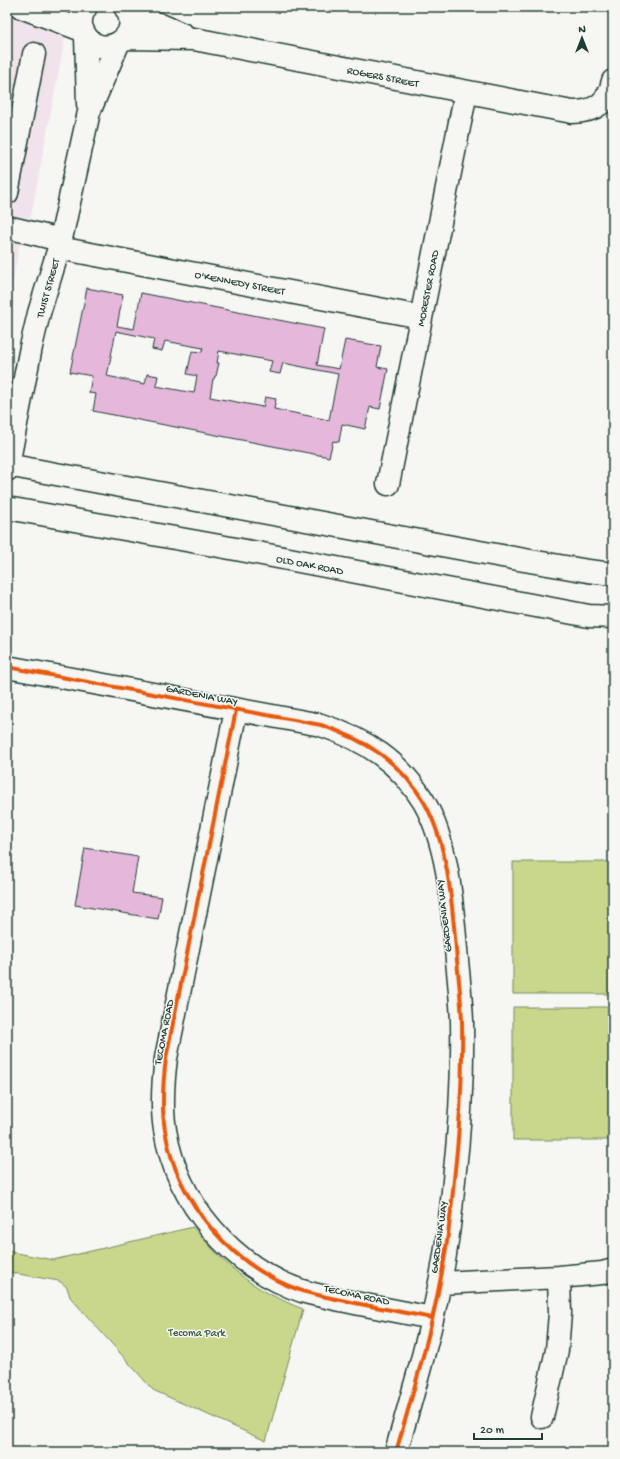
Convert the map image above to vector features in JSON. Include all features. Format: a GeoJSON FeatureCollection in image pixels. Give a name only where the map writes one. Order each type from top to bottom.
{"type":"FeatureCollection","features":[{"type":"Feature","properties":{"kind":"street"},"geometry":{"type":"LineString","coordinates":[[20,7],[84,33]]}},
{"type":"Feature","properties":{"kind":"street","name":"TWIST STREET"},"geometry":{"type":"LineString","coordinates":[[86,7],[82,17],[88,112]]}},
{"type":"Feature","properties":{"kind":"street","name":"TWIST STREET"},"geometry":{"type":"LineString","coordinates":[[7,466],[31,347],[39,313],[60,244],[88,112],[121,41],[131,25],[127,9]]}},
{"type":"Feature","properties":{"kind":"street","name":"ROGERS STREET"},"geometry":{"type":"LineString","coordinates":[[127,9],[194,39]]}},
{"type":"Feature","properties":{"kind":"street","name":"ROGERS STREET"},"geometry":{"type":"LineString","coordinates":[[84,33],[98,46],[104,47],[121,41],[194,39],[572,112],[582,112],[601,104],[608,96],[613,81]]}},
{"type":"Feature","properties":{"kind":"street"},"geometry":{"type":"LineString","coordinates":[[7,193],[34,54]]}},
{"type":"Feature","properties":{"kind":"street","name":"MORESTER ROAD"},"geometry":{"type":"LineString","coordinates":[[388,484],[466,92]]}},
{"type":"Feature","properties":{"kind":"street","name":"O'KENNEDY STREET"},"geometry":{"type":"LineString","coordinates":[[7,227],[60,244],[421,317]]}},
{"type":"Feature","properties":{"kind":"street"},"geometry":{"type":"LineString","coordinates":[[7,466],[588,572],[613,574]]}},
{"type":"Feature","properties":{"kind":"street","name":"OLD OAK ROAD"},"geometry":{"type":"LineString","coordinates":[[7,508],[589,616],[613,617]]}},
{"type":"Feature","properties":{"kind":"street","name":"GARDENIA WAY"},"geometry":{"type":"LineString","coordinates":[[7,667],[321,725],[343,732],[363,742],[400,770],[413,786],[433,821],[441,847],[452,900],[462,1019],[462,1069],[458,1146],[449,1228],[440,1283],[423,1355],[396,1452]]}},
{"type":"Feature","properties":{"kind":"street","name":"TECOMA ROAD"},"geometry":{"type":"LineString","coordinates":[[236,710],[166,1058],[163,1082],[163,1106],[165,1130],[171,1154],[179,1177],[190,1198],[204,1219],[220,1238],[238,1255],[258,1269],[279,1281],[302,1291],[432,1318]]}},
{"type":"Feature","properties":{"kind":"street"},"geometry":{"type":"LineString","coordinates":[[440,1283],[559,1277],[602,1273],[613,1270]]}},
{"type":"Feature","properties":{"kind":"street"},"geometry":{"type":"LineString","coordinates":[[542,1417],[557,1350],[560,1313],[559,1277]]}},
{"type":"Feature","properties":{"kind":"shaded area"},"geometry":{"type":"Polygon","coordinates":[[[7,7],[71,7],[31,215],[20,242],[7,310],[7,7]]]}},
{"type":"Feature","properties":{"kind":"green space"},"geometry":{"type":"Polygon","coordinates":[[[613,673],[613,790],[612,790],[613,673]]]}},
{"type":"Feature","properties":{"kind":"green space"},"geometry":{"type":"Polygon","coordinates":[[[513,862],[613,862],[613,994],[513,994],[513,862]]]}},
{"type":"Feature","properties":{"kind":"green space"},"geometry":{"type":"Polygon","coordinates":[[[513,1007],[613,1007],[613,1140],[513,1140],[513,1007]]]}},
{"type":"Feature","properties":{"kind":"green space","name":"Tecoma Park"},"geometry":{"type":"Polygon","coordinates":[[[193,1227],[220,1257],[245,1279],[269,1294],[303,1309],[266,1441],[153,1390],[70,1297],[67,1287],[59,1281],[7,1272],[7,1251],[53,1260],[193,1227]]]}},
{"type":"Feature","properties":{"kind":"building"},"geometry":{"type":"Polygon","coordinates":[[[7,106],[14,107],[7,143],[7,106]]]}},
{"type":"Feature","properties":{"kind":"building"},"geometry":{"type":"Polygon","coordinates":[[[87,288],[123,295],[117,326],[134,329],[141,293],[324,329],[317,365],[339,369],[345,340],[381,346],[377,367],[388,369],[380,409],[370,407],[365,429],[342,424],[339,442],[333,441],[329,457],[93,411],[96,394],[89,393],[92,376],[70,372],[87,288]],[[116,331],[107,376],[145,384],[147,374],[158,376],[156,386],[194,393],[197,376],[187,374],[192,351],[202,352],[203,348],[165,341],[162,351],[152,349],[154,339],[116,331]],[[219,351],[217,363],[219,363],[216,376],[213,379],[210,397],[263,407],[265,397],[276,399],[274,409],[329,420],[338,374],[283,363],[280,374],[269,372],[272,361],[219,351]]]}},
{"type":"Feature","properties":{"kind":"building"},"geometry":{"type":"Polygon","coordinates":[[[85,848],[138,857],[132,893],[162,897],[158,919],[75,905],[85,848]]]}},
{"type":"Feature","properties":{"kind":"cycle path"},"geometry":{"type":"LineString","coordinates":[[7,667],[321,725],[367,745],[392,764],[404,775],[414,788],[424,802],[432,818],[439,836],[448,874],[454,931],[462,1012],[461,1100],[453,1193],[436,1304],[396,1452]]}},
{"type":"Feature","properties":{"kind":"cycle path"},"geometry":{"type":"LineString","coordinates":[[236,710],[166,1058],[163,1085],[163,1112],[171,1157],[182,1183],[195,1207],[212,1229],[231,1249],[253,1266],[277,1280],[302,1291],[432,1318]]}}]}
